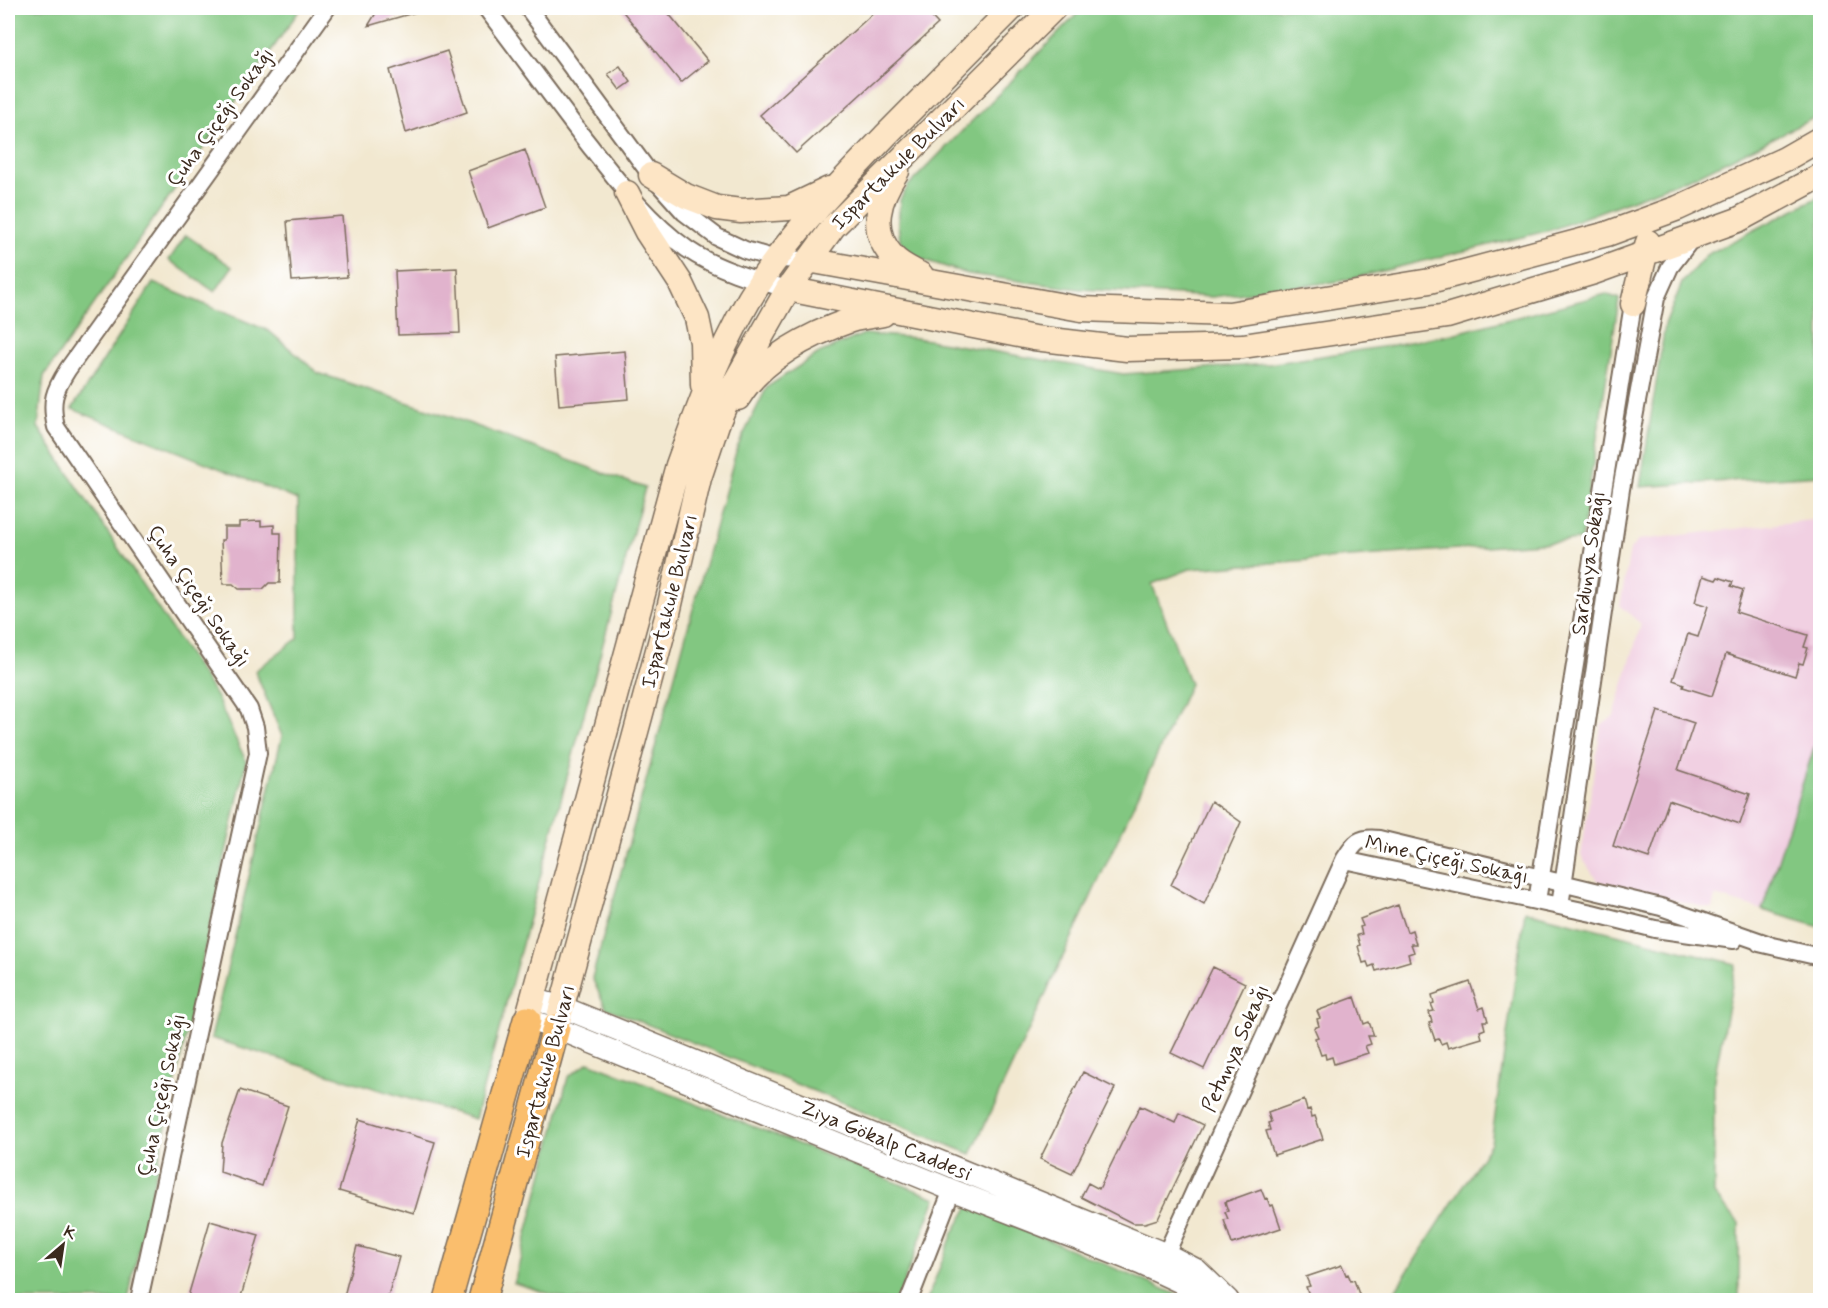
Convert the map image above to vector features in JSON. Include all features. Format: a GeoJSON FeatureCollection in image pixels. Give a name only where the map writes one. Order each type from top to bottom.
{"type":"FeatureCollection","features":[{"type":"Feature","properties":{"kind":"main road","name":"Ispartakule Bulvarı"},"geometry":{"type":"LineString","coordinates":[[448,1300],[678,465],[703,393],[721,353],[761,281],[776,260],[837,186],[1012,8]]}},
{"type":"Feature","properties":{"kind":"main road","name":"Ispartakule Bulvarı"},"geometry":{"type":"LineString","coordinates":[[482,1300],[668,613],[706,454],[732,388],[788,289],[833,227],[1054,8]]}},
{"type":"Feature","properties":{"kind":"main road"},"geometry":{"type":"LineString","coordinates":[[808,260],[1081,309],[1229,314],[1430,281],[1607,234],[1678,208],[1785,159],[1821,139]]}},
{"type":"Feature","properties":{"kind":"main road"},"geometry":{"type":"LineString","coordinates":[[913,150],[884,191],[878,222],[884,245],[894,259],[936,283]]}},
{"type":"Feature","properties":{"kind":"main road"},"geometry":{"type":"LineString","coordinates":[[651,175],[686,196],[717,208],[741,211],[789,208],[837,186]]}},
{"type":"Feature","properties":{"kind":"main road"},"geometry":{"type":"LineString","coordinates":[[788,289],[1034,338],[1127,349],[1243,346],[1447,316],[1594,272],[1693,237],[1738,220],[1821,176]]}},
{"type":"Feature","properties":{"kind":"main road"},"geometry":{"type":"LineString","coordinates":[[627,193],[647,232],[680,282],[697,318],[702,342],[703,393]]}},
{"type":"Feature","properties":{"kind":"main road"},"geometry":{"type":"LineString","coordinates":[[1633,304],[1650,233],[1664,218],[1678,208]]}},
{"type":"Feature","properties":{"kind":"main road"},"geometry":{"type":"LineString","coordinates":[[1594,272],[1608,273],[1624,280],[1629,286],[1633,304]]}},
{"type":"Feature","properties":{"kind":"main road"},"geometry":{"type":"LineString","coordinates":[[706,454],[744,388],[778,356],[818,334],[853,320],[899,311]]}},
{"type":"Feature","properties":{"kind":"street","name":"Çuha Çiçeği Sokağı"},"geometry":{"type":"LineString","coordinates":[[139,1300],[258,753],[255,727],[249,709],[56,427],[52,410],[55,392],[68,369],[327,8]]}},
{"type":"Feature","properties":{"kind":"street"},"geometry":{"type":"LineString","coordinates":[[486,8],[627,193],[657,224],[688,249],[710,262],[788,289]]}},
{"type":"Feature","properties":{"kind":"street"},"geometry":{"type":"LineString","coordinates":[[528,8],[651,175],[684,212],[717,237],[745,250],[776,260],[808,260]]}},
{"type":"Feature","properties":{"kind":"street","name":"Sardunya Sokağı"},"geometry":{"type":"LineString","coordinates":[[1560,906],[1616,521],[1656,298],[1670,267],[1693,237]]}},
{"type":"Feature","properties":{"kind":"street","name":"Sardunya Sokağı"},"geometry":{"type":"LineString","coordinates":[[1537,901],[1633,304]]}},
{"type":"Feature","properties":{"kind":"street"},"geometry":{"type":"LineString","coordinates":[[1597,523],[1616,521]]}},
{"type":"Feature","properties":{"kind":"street","name":"Mine Çiçeği Sokağı"},"geometry":{"type":"LineString","coordinates":[[1770,945],[1661,907],[1368,838],[1353,845],[1344,860],[1560,906],[1655,929],[1770,945],[1821,957]]}},
{"type":"Feature","properties":{"kind":"street","name":"Petunya Sokağı"},"geometry":{"type":"LineString","coordinates":[[1162,1263],[1344,860]]}},
{"type":"Feature","properties":{"kind":"street"},"geometry":{"type":"LineString","coordinates":[[529,1010],[559,1017],[952,1190],[1162,1263],[1180,1282],[1203,1300]]}},
{"type":"Feature","properties":{"kind":"street","name":"Ziya Gökalp Caddesi"},"geometry":{"type":"LineString","coordinates":[[559,1017],[959,1170],[1162,1263],[1197,1270],[1228,1300]]}},
{"type":"Feature","properties":{"kind":"street"},"geometry":{"type":"LineString","coordinates":[[909,1300],[959,1170]]}},
{"type":"Feature","properties":{"kind":"shaded area"},"geometry":{"type":"Polygon","coordinates":[[[1820,519],[1820,729],[1762,910],[1715,896],[1712,909],[1598,882],[1581,856],[1601,725],[1614,716],[1641,624],[1620,606],[1630,550],[1639,540],[1820,519]]]}},
{"type":"Feature","properties":{"kind":"green space"},"geometry":{"type":"Polygon","coordinates":[[[8,8],[301,8],[44,376],[38,427],[216,696],[246,761],[128,1300],[8,1300],[8,8]]]}},
{"type":"Feature","properties":{"kind":"green space"},"geometry":{"type":"Polygon","coordinates":[[[1083,8],[1820,8],[1820,115],[1700,174],[1551,230],[1341,281],[1212,297],[1079,289],[968,274],[912,256],[900,240],[898,225],[900,200],[908,186],[1083,8]]]}},
{"type":"Feature","properties":{"kind":"green space"},"geometry":{"type":"Polygon","coordinates":[[[1820,196],[1820,475],[1640,487],[1665,325],[1682,283],[1706,255],[1820,196]]]}},
{"type":"Feature","properties":{"kind":"green space"},"geometry":{"type":"Polygon","coordinates":[[[186,235],[232,267],[215,292],[169,260],[186,235]]]}},
{"type":"Feature","properties":{"kind":"green space"},"geometry":{"type":"Polygon","coordinates":[[[153,283],[269,331],[318,373],[449,416],[645,488],[475,1119],[211,1038],[282,736],[255,671],[298,638],[298,500],[72,409],[153,283]]]}},
{"type":"Feature","properties":{"kind":"green space"},"geometry":{"type":"Polygon","coordinates":[[[1606,294],[1619,299],[1581,540],[1190,569],[1152,584],[1190,684],[971,1154],[606,1008],[592,978],[737,448],[767,387],[819,353],[864,334],[917,338],[1123,374],[1268,364],[1388,346],[1452,334],[1606,294]]]}},
{"type":"Feature","properties":{"kind":"green space"},"geometry":{"type":"Polygon","coordinates":[[[1820,729],[1820,927],[1762,910],[1820,729]]]}},
{"type":"Feature","properties":{"kind":"green space"},"geometry":{"type":"Polygon","coordinates":[[[1525,911],[1736,964],[1714,1079],[1714,1194],[1739,1223],[1739,1300],[1389,1300],[1491,1143],[1525,911]]]}},
{"type":"Feature","properties":{"kind":"green space"},"geometry":{"type":"Polygon","coordinates":[[[589,1062],[936,1198],[897,1300],[570,1300],[514,1283],[568,1077],[589,1062]]]}},
{"type":"Feature","properties":{"kind":"green space"},"geometry":{"type":"Polygon","coordinates":[[[969,1206],[1180,1296],[1184,1300],[927,1300],[953,1233],[969,1206]]]}},
{"type":"Feature","properties":{"kind":"building"},"geometry":{"type":"Polygon","coordinates":[[[379,8],[420,8],[420,11],[368,26],[379,8]]]}},
{"type":"Feature","properties":{"kind":"building"},"geometry":{"type":"Polygon","coordinates":[[[620,8],[664,8],[708,61],[681,83],[620,8]]]}},
{"type":"Feature","properties":{"kind":"building"},"geometry":{"type":"Polygon","coordinates":[[[879,8],[923,8],[938,24],[796,153],[760,115],[879,8]]]}},
{"type":"Feature","properties":{"kind":"building"},"geometry":{"type":"Polygon","coordinates":[[[447,51],[467,112],[406,133],[390,70],[447,51]]]}},
{"type":"Feature","properties":{"kind":"building"},"geometry":{"type":"Polygon","coordinates":[[[620,66],[631,82],[620,90],[608,74],[620,66]]]}},
{"type":"Feature","properties":{"kind":"building"},"geometry":{"type":"Polygon","coordinates":[[[525,150],[545,207],[488,228],[468,171],[525,150]]]}},
{"type":"Feature","properties":{"kind":"building"},"geometry":{"type":"Polygon","coordinates":[[[342,216],[347,277],[292,281],[287,221],[342,216]]]}},
{"type":"Feature","properties":{"kind":"building"},"geometry":{"type":"Polygon","coordinates":[[[457,268],[460,333],[398,335],[395,271],[457,268]]]}},
{"type":"Feature","properties":{"kind":"building"},"geometry":{"type":"Polygon","coordinates":[[[625,351],[629,399],[559,405],[555,357],[625,351]]]}},
{"type":"Feature","properties":{"kind":"building"},"geometry":{"type":"Polygon","coordinates":[[[261,521],[261,526],[274,525],[274,533],[281,533],[280,583],[269,583],[263,589],[239,589],[233,584],[223,584],[221,540],[224,540],[224,527],[239,527],[239,522],[261,521]]]}},
{"type":"Feature","properties":{"kind":"building"},"geometry":{"type":"Polygon","coordinates":[[[1703,576],[1716,580],[1718,577],[1733,582],[1731,586],[1743,590],[1736,612],[1808,635],[1804,647],[1808,648],[1803,664],[1799,663],[1795,676],[1726,654],[1712,696],[1683,687],[1684,684],[1673,680],[1688,634],[1698,637],[1708,606],[1695,602],[1703,576]]]}},
{"type":"Feature","properties":{"kind":"building"},"geometry":{"type":"Polygon","coordinates":[[[1658,711],[1694,723],[1678,770],[1750,794],[1740,824],[1669,800],[1649,858],[1613,846],[1658,711]]]}},
{"type":"Feature","properties":{"kind":"building"},"geometry":{"type":"Polygon","coordinates":[[[1211,801],[1241,822],[1204,904],[1171,885],[1211,801]]]}},
{"type":"Feature","properties":{"kind":"building"},"geometry":{"type":"Polygon","coordinates":[[[1398,905],[1407,932],[1412,930],[1416,944],[1411,944],[1414,952],[1408,954],[1410,961],[1376,971],[1374,965],[1369,967],[1367,962],[1363,963],[1357,935],[1362,934],[1360,927],[1363,926],[1360,919],[1398,905]]]}},
{"type":"Feature","properties":{"kind":"building"},"geometry":{"type":"Polygon","coordinates":[[[1213,967],[1245,983],[1204,1069],[1171,1053],[1213,967]]]}},
{"type":"Feature","properties":{"kind":"building"},"geometry":{"type":"Polygon","coordinates":[[[1470,982],[1479,1009],[1484,1007],[1488,1021],[1483,1021],[1485,1029],[1480,1031],[1482,1038],[1448,1048],[1446,1042],[1441,1044],[1439,1039],[1435,1040],[1429,1023],[1432,1022],[1429,1012],[1434,1011],[1431,1004],[1434,1003],[1432,995],[1470,982]]]}},
{"type":"Feature","properties":{"kind":"building"},"geometry":{"type":"Polygon","coordinates":[[[1355,997],[1364,1024],[1369,1022],[1374,1036],[1368,1036],[1371,1044],[1365,1046],[1368,1053],[1334,1064],[1332,1057],[1326,1059],[1325,1054],[1321,1055],[1315,1038],[1318,1037],[1314,1028],[1319,1026],[1317,1019],[1320,1018],[1317,1011],[1355,997]]]}},
{"type":"Feature","properties":{"kind":"building"},"geometry":{"type":"Polygon","coordinates":[[[1083,1072],[1115,1088],[1072,1174],[1040,1159],[1083,1072]]]}},
{"type":"Feature","properties":{"kind":"building"},"geometry":{"type":"Polygon","coordinates":[[[240,1090],[288,1106],[262,1186],[220,1172],[222,1143],[240,1090]]]}},
{"type":"Feature","properties":{"kind":"building"},"geometry":{"type":"Polygon","coordinates":[[[1304,1100],[1307,1110],[1310,1109],[1312,1117],[1315,1116],[1323,1139],[1274,1155],[1266,1131],[1270,1130],[1268,1123],[1271,1122],[1268,1113],[1304,1100]]]}},
{"type":"Feature","properties":{"kind":"building"},"geometry":{"type":"Polygon","coordinates":[[[1140,1106],[1175,1123],[1179,1113],[1203,1125],[1158,1219],[1145,1223],[1132,1223],[1081,1197],[1088,1183],[1099,1189],[1140,1106]]]}},
{"type":"Feature","properties":{"kind":"building"},"geometry":{"type":"Polygon","coordinates":[[[360,1119],[435,1142],[414,1213],[339,1191],[360,1119]]]}},
{"type":"Feature","properties":{"kind":"building"},"geometry":{"type":"Polygon","coordinates":[[[1261,1189],[1270,1206],[1273,1205],[1281,1228],[1232,1244],[1224,1220],[1228,1219],[1225,1202],[1261,1189]]]}},
{"type":"Feature","properties":{"kind":"building"},"geometry":{"type":"Polygon","coordinates":[[[210,1221],[259,1235],[240,1300],[187,1300],[210,1221]]]}},
{"type":"Feature","properties":{"kind":"building"},"geometry":{"type":"Polygon","coordinates":[[[357,1246],[399,1257],[387,1300],[343,1300],[357,1246]]]}},
{"type":"Feature","properties":{"kind":"building"},"geometry":{"type":"Polygon","coordinates":[[[1342,1265],[1346,1275],[1348,1274],[1351,1281],[1354,1280],[1361,1300],[1311,1300],[1306,1287],[1310,1286],[1306,1277],[1342,1265]]]}}]}
